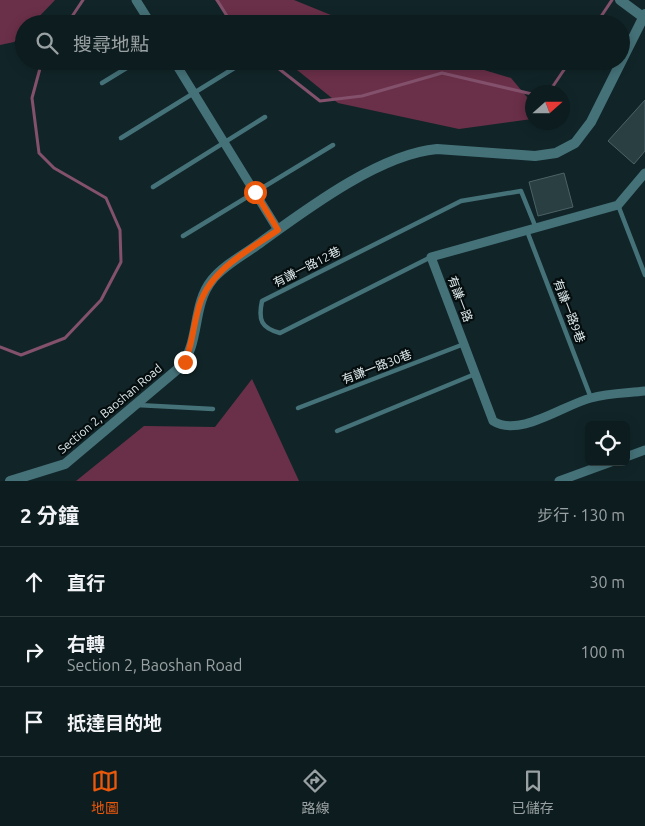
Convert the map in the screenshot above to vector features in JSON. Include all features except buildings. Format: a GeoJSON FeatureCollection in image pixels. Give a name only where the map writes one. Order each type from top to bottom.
{"type":"FeatureCollection","features":[{"type":"Feature","properties":{"kind":"street"},"geometry":{"type":"LineString","coordinates":[[136,0],[145,15]]}},
{"type":"Feature","properties":{"kind":"street"},"geometry":{"type":"LineString","coordinates":[[620,0],[644,15]]}},
{"type":"Feature","properties":{"kind":"street","name":"Section 2, Baoshan Road"},"geometry":{"type":"LineString","coordinates":[[630,43],[644,15]]}},
{"type":"Feature","properties":{"kind":"street"},"geometry":{"type":"LineString","coordinates":[[180,70],[278,230]]}},
{"type":"Feature","properties":{"kind":"street","name":"Section 2, Baoshan Road"},"geometry":{"type":"LineString","coordinates":[[10,481],[65,464],[185,362],[192,346],[198,309],[212,280],[225,268],[278,230],[350,182],[412,153],[437,149],[535,156],[556,153],[575,143],[589,126],[617,70]]}},
{"type":"Feature","properties":{"kind":"street"},"geometry":{"type":"LineString","coordinates":[[431,257],[618,205],[645,173]]}},
{"type":"Feature","properties":{"kind":"street","name":"有謙一路"},"geometry":{"type":"LineString","coordinates":[[431,257],[493,421],[502,426],[516,427],[592,398],[645,391]]}},
{"type":"Feature","properties":{"kind":"street"},"geometry":{"type":"LineString","coordinates":[[630,456],[645,450]]}},
{"type":"Feature","properties":{"kind":"street"},"geometry":{"type":"LineString","coordinates":[[559,481],[600,466]]}},
{"type":"Feature","properties":{"kind":"lane"},"geometry":{"type":"LineString","coordinates":[[102,83],[123,70]]}},
{"type":"Feature","properties":{"kind":"lane"},"geometry":{"type":"LineString","coordinates":[[121,138],[231,70]]}},
{"type":"Feature","properties":{"kind":"lane"},"geometry":{"type":"LineString","coordinates":[[153,187],[266,117]]}},
{"type":"Feature","properties":{"kind":"lane"},"geometry":{"type":"LineString","coordinates":[[183,236],[333,145]]}},
{"type":"Feature","properties":{"kind":"lane","name":"有謙一路12巷"},"geometry":{"type":"LineString","coordinates":[[431,257],[280,333],[268,330],[261,322],[259,313],[262,301],[462,201],[522,191],[532,230]]}},
{"type":"Feature","properties":{"kind":"lane"},"geometry":{"type":"LineString","coordinates":[[618,205],[645,275]]}},
{"type":"Feature","properties":{"kind":"lane","name":"有謙一路9巷"},"geometry":{"type":"LineString","coordinates":[[532,230],[592,398]]}},
{"type":"Feature","properties":{"kind":"lane","name":"有謙一路30巷"},"geometry":{"type":"LineString","coordinates":[[298,408],[464,344]]}},
{"type":"Feature","properties":{"kind":"lane"},"geometry":{"type":"LineString","coordinates":[[337,431],[475,374]]}},
{"type":"Feature","properties":{"kind":"lane"},"geometry":{"type":"LineString","coordinates":[[136,405],[213,409]]}},
{"type":"Feature","properties":{"kind":"shaded area"},"geometry":{"type":"Polygon","coordinates":[[[0,0],[55,0],[41,15],[15,15],[15,41],[0,45],[0,0]]]}},
{"type":"Feature","properties":{"kind":"shaded area"},"geometry":{"type":"Polygon","coordinates":[[[215,0],[294,0],[331,15],[228,15],[215,0]]]}},
{"type":"Feature","properties":{"kind":"shaded area"},"geometry":{"type":"Polygon","coordinates":[[[297,70],[484,70],[511,78],[525,95],[525,120],[459,129],[338,103],[297,70]]]}},
{"type":"Feature","properties":{"kind":"shaded area"},"geometry":{"type":"Polygon","coordinates":[[[252,379],[299,481],[76,481],[144,426],[215,427],[252,379]]]}},
{"type":"Feature","properties":{"kind":"waterway"},"geometry":{"type":"LineString","coordinates":[[73,15],[83,0]]}},
{"type":"Feature","properties":{"kind":"waterway"},"geometry":{"type":"LineString","coordinates":[[217,0],[226,15]]}},
{"type":"Feature","properties":{"kind":"waterway"},"geometry":{"type":"LineString","coordinates":[[602,15],[612,0]]}},
{"type":"Feature","properties":{"kind":"waterway"},"geometry":{"type":"LineString","coordinates":[[0,347],[21,355],[65,338],[101,300],[121,262],[120,230],[106,198],[54,168],[39,153],[32,98],[40,70]]}},
{"type":"Feature","properties":{"kind":"waterway"},"geometry":{"type":"LineString","coordinates":[[280,70],[320,101],[362,96],[442,73],[525,92]]}},
{"type":"Feature","properties":{"kind":"waterway"},"geometry":{"type":"LineString","coordinates":[[554,85],[564,70]]}},
{"type":"Feature","properties":{"kind":"route"},"geometry":{"type":"LineString","coordinates":[[185,362],[192,346],[198,309],[204,293],[212,280],[225,268],[278,230],[255,192]]}}]}
